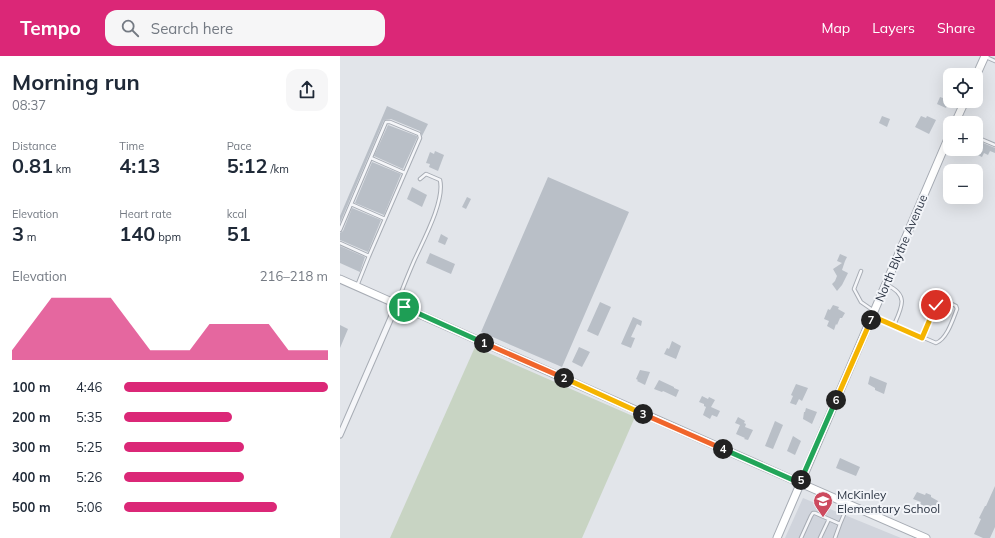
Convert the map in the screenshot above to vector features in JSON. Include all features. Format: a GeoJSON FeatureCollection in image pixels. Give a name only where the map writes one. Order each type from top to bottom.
{"type":"FeatureCollection","features":[{"type":"Feature","properties":{"kind":"main road"},"geometry":{"type":"LineString","coordinates":[[980,68],[985,56]]}},
{"type":"Feature","properties":{"kind":"main road","name":"North Blythe Avenue"},"geometry":{"type":"LineString","coordinates":[[777,538],[943,150]]}},
{"type":"Feature","properties":{"kind":"main road"},"geometry":{"type":"LineString","coordinates":[[340,279],[926,538]]}},
{"type":"Feature","properties":{"kind":"street"},"geometry":{"type":"LineString","coordinates":[[340,435],[397,304]]}},
{"type":"Feature","properties":{"kind":"lane"},"geometry":{"type":"LineString","coordinates":[[985,56],[995,61]]}},
{"type":"Feature","properties":{"kind":"lane"},"geometry":{"type":"LineString","coordinates":[[340,230],[386,122],[390,122],[418,134],[420,138],[357,286]]}},
{"type":"Feature","properties":{"kind":"lane"},"geometry":{"type":"LineString","coordinates":[[983,140],[995,145]]}},
{"type":"Feature","properties":{"kind":"lane"},"geometry":{"type":"LineString","coordinates":[[371,158],[405,173]]}},
{"type":"Feature","properties":{"kind":"lane"},"geometry":{"type":"LineString","coordinates":[[397,304],[431,223],[439,197],[441,185],[440,180],[426,174],[420,179]]}},
{"type":"Feature","properties":{"kind":"lane"},"geometry":{"type":"LineString","coordinates":[[351,204],[385,219]]}},
{"type":"Feature","properties":{"kind":"lane"},"geometry":{"type":"LineString","coordinates":[[340,243],[369,256]]}},
{"type":"Feature","properties":{"kind":"lane"},"geometry":{"type":"LineString","coordinates":[[861,271],[854,289],[861,302],[873,313],[894,325],[922,338],[936,344],[946,334],[957,309],[956,306],[944,300],[936,305],[922,338]]}},
{"type":"Feature","properties":{"kind":"lane"},"geometry":{"type":"LineString","coordinates":[[886,284],[897,291],[902,302],[901,309],[894,325]]}},
{"type":"Feature","properties":{"kind":"lane"},"geometry":{"type":"LineString","coordinates":[[835,538],[848,504]]}},
{"type":"Feature","properties":{"kind":"lane"},"geometry":{"type":"LineString","coordinates":[[801,538],[813,513],[840,524]]}},
{"type":"Feature","properties":{"kind":"lane"},"geometry":{"type":"LineString","coordinates":[[820,538],[829,519]]}},
{"type":"Feature","properties":{"kind":"shaded area","name":"McKinley Elementary School"},"geometry":{"type":"Polygon","coordinates":[[[803,498],[901,538],[785,538],[803,498]]]}},
{"type":"Feature","properties":{"kind":"green space"},"geometry":{"type":"Polygon","coordinates":[[[475,347],[635,417],[582,538],[390,538],[475,347]]]}},
{"type":"Feature","properties":{"kind":"building"},"geometry":{"type":"Polygon","coordinates":[[[940,97],[943,98],[943,107],[937,104],[940,97]]]}},
{"type":"Feature","properties":{"kind":"building"},"geometry":{"type":"Polygon","coordinates":[[[387,106],[428,124],[422,136],[420,131],[391,119],[384,120],[340,223],[340,216],[387,106]]]}},
{"type":"Feature","properties":{"kind":"building"},"geometry":{"type":"Polygon","coordinates":[[[882,116],[890,119],[887,127],[879,123],[882,116]]]}},
{"type":"Feature","properties":{"kind":"building"},"geometry":{"type":"Polygon","coordinates":[[[921,116],[926,118],[927,116],[936,120],[929,134],[915,127],[921,116]]]}},
{"type":"Feature","properties":{"kind":"building"},"geometry":{"type":"Polygon","coordinates":[[[388,125],[417,136],[403,169],[374,156],[388,125]]]}},
{"type":"Feature","properties":{"kind":"building"},"geometry":{"type":"Polygon","coordinates":[[[983,143],[995,148],[995,153],[990,151],[988,155],[984,153],[983,155],[983,143]]]}},
{"type":"Feature","properties":{"kind":"building"},"geometry":{"type":"Polygon","coordinates":[[[435,151],[444,155],[438,171],[429,167],[430,164],[426,163],[430,152],[434,154],[435,151]]]}},
{"type":"Feature","properties":{"kind":"building"},"geometry":{"type":"Polygon","coordinates":[[[372,162],[401,174],[384,215],[355,203],[372,162]]]}},
{"type":"Feature","properties":{"kind":"building"},"geometry":{"type":"Polygon","coordinates":[[[548,177],[629,212],[562,367],[481,332],[548,177]]]}},
{"type":"Feature","properties":{"kind":"building"},"geometry":{"type":"Polygon","coordinates":[[[412,187],[427,195],[422,207],[407,199],[412,187]]]}},
{"type":"Feature","properties":{"kind":"building"},"geometry":{"type":"Polygon","coordinates":[[[467,197],[471,199],[466,209],[462,207],[467,197]]]}},
{"type":"Feature","properties":{"kind":"building"},"geometry":{"type":"Polygon","coordinates":[[[352,208],[381,220],[368,252],[340,240],[340,233],[343,231],[352,208]]]}},
{"type":"Feature","properties":{"kind":"building"},"geometry":{"type":"Polygon","coordinates":[[[441,234],[448,238],[445,245],[438,242],[441,234]]]}},
{"type":"Feature","properties":{"kind":"building"},"geometry":{"type":"Polygon","coordinates":[[[340,246],[365,257],[360,272],[340,263],[340,246]]]}},
{"type":"Feature","properties":{"kind":"building"},"geometry":{"type":"Polygon","coordinates":[[[430,253],[455,264],[451,274],[426,263],[430,253]]]}},
{"type":"Feature","properties":{"kind":"building"},"geometry":{"type":"Polygon","coordinates":[[[840,254],[847,257],[842,270],[848,273],[837,291],[832,284],[837,276],[833,269],[842,263],[837,261],[840,254]]]}},
{"type":"Feature","properties":{"kind":"building"},"geometry":{"type":"Polygon","coordinates":[[[600,302],[611,307],[598,336],[587,331],[600,302]]]}},
{"type":"Feature","properties":{"kind":"building"},"geometry":{"type":"Polygon","coordinates":[[[833,305],[839,307],[838,309],[845,313],[842,318],[840,318],[837,325],[836,324],[834,330],[827,326],[829,321],[824,319],[828,309],[830,310],[833,305]]]}},
{"type":"Feature","properties":{"kind":"building"},"geometry":{"type":"Polygon","coordinates":[[[633,317],[642,321],[641,326],[637,324],[631,337],[635,338],[631,348],[621,344],[633,317]]]}},
{"type":"Feature","properties":{"kind":"building"},"geometry":{"type":"Polygon","coordinates":[[[340,325],[348,329],[340,348],[340,325]]]}},
{"type":"Feature","properties":{"kind":"building"},"geometry":{"type":"Polygon","coordinates":[[[672,341],[681,346],[676,359],[664,354],[667,348],[669,349],[672,341]]]}},
{"type":"Feature","properties":{"kind":"building"},"geometry":{"type":"Polygon","coordinates":[[[579,347],[590,352],[582,367],[572,362],[579,347]]]}},
{"type":"Feature","properties":{"kind":"building"},"geometry":{"type":"Polygon","coordinates":[[[640,370],[650,372],[645,385],[636,379],[640,370]]]}},
{"type":"Feature","properties":{"kind":"building"},"geometry":{"type":"Polygon","coordinates":[[[870,376],[887,383],[884,394],[875,390],[875,388],[868,384],[870,376]]]}},
{"type":"Feature","properties":{"kind":"building"},"geometry":{"type":"Polygon","coordinates":[[[659,380],[679,390],[676,397],[654,389],[659,380]]]}},
{"type":"Feature","properties":{"kind":"building"},"geometry":{"type":"Polygon","coordinates":[[[796,384],[808,388],[802,401],[799,399],[796,405],[790,403],[793,396],[791,395],[796,384]]]}},
{"type":"Feature","properties":{"kind":"building"},"geometry":{"type":"Polygon","coordinates":[[[702,396],[715,400],[711,407],[720,411],[717,417],[712,415],[710,419],[703,415],[706,407],[704,404],[699,402],[702,396]]]}},
{"type":"Feature","properties":{"kind":"building"},"geometry":{"type":"Polygon","coordinates":[[[806,408],[817,412],[812,424],[803,419],[806,408]]]}},
{"type":"Feature","properties":{"kind":"building"},"geometry":{"type":"Polygon","coordinates":[[[738,417],[745,421],[745,427],[753,430],[748,440],[736,434],[740,425],[735,423],[738,417]]]}},
{"type":"Feature","properties":{"kind":"building"},"geometry":{"type":"Polygon","coordinates":[[[775,421],[783,425],[773,449],[765,446],[775,421]]]}},
{"type":"Feature","properties":{"kind":"building"},"geometry":{"type":"Polygon","coordinates":[[[793,436],[801,441],[795,455],[787,451],[793,436]]]}},
{"type":"Feature","properties":{"kind":"building"},"geometry":{"type":"Polygon","coordinates":[[[840,458],[860,467],[856,476],[836,468],[840,458]]]}},
{"type":"Feature","properties":{"kind":"building"},"geometry":{"type":"Polygon","coordinates":[[[995,486],[995,527],[990,538],[983,538],[974,534],[981,519],[979,518],[995,486]]]}},
{"type":"Feature","properties":{"kind":"building"},"geometry":{"type":"Polygon","coordinates":[[[917,492],[925,495],[926,493],[931,495],[931,497],[938,501],[935,509],[927,505],[927,507],[920,504],[921,502],[913,499],[917,492]]]}},
{"type":"Feature","properties":{"kind":"place","name":"McKinley Elementary School"},"geometry":{"type":"Point","coordinates":[823,518]}},
{"type":"Feature","properties":{"kind":"route"},"geometry":{"type":"LineString","coordinates":[[404,307],[800,483],[872,316],[922,338],[936,305]]}}]}
